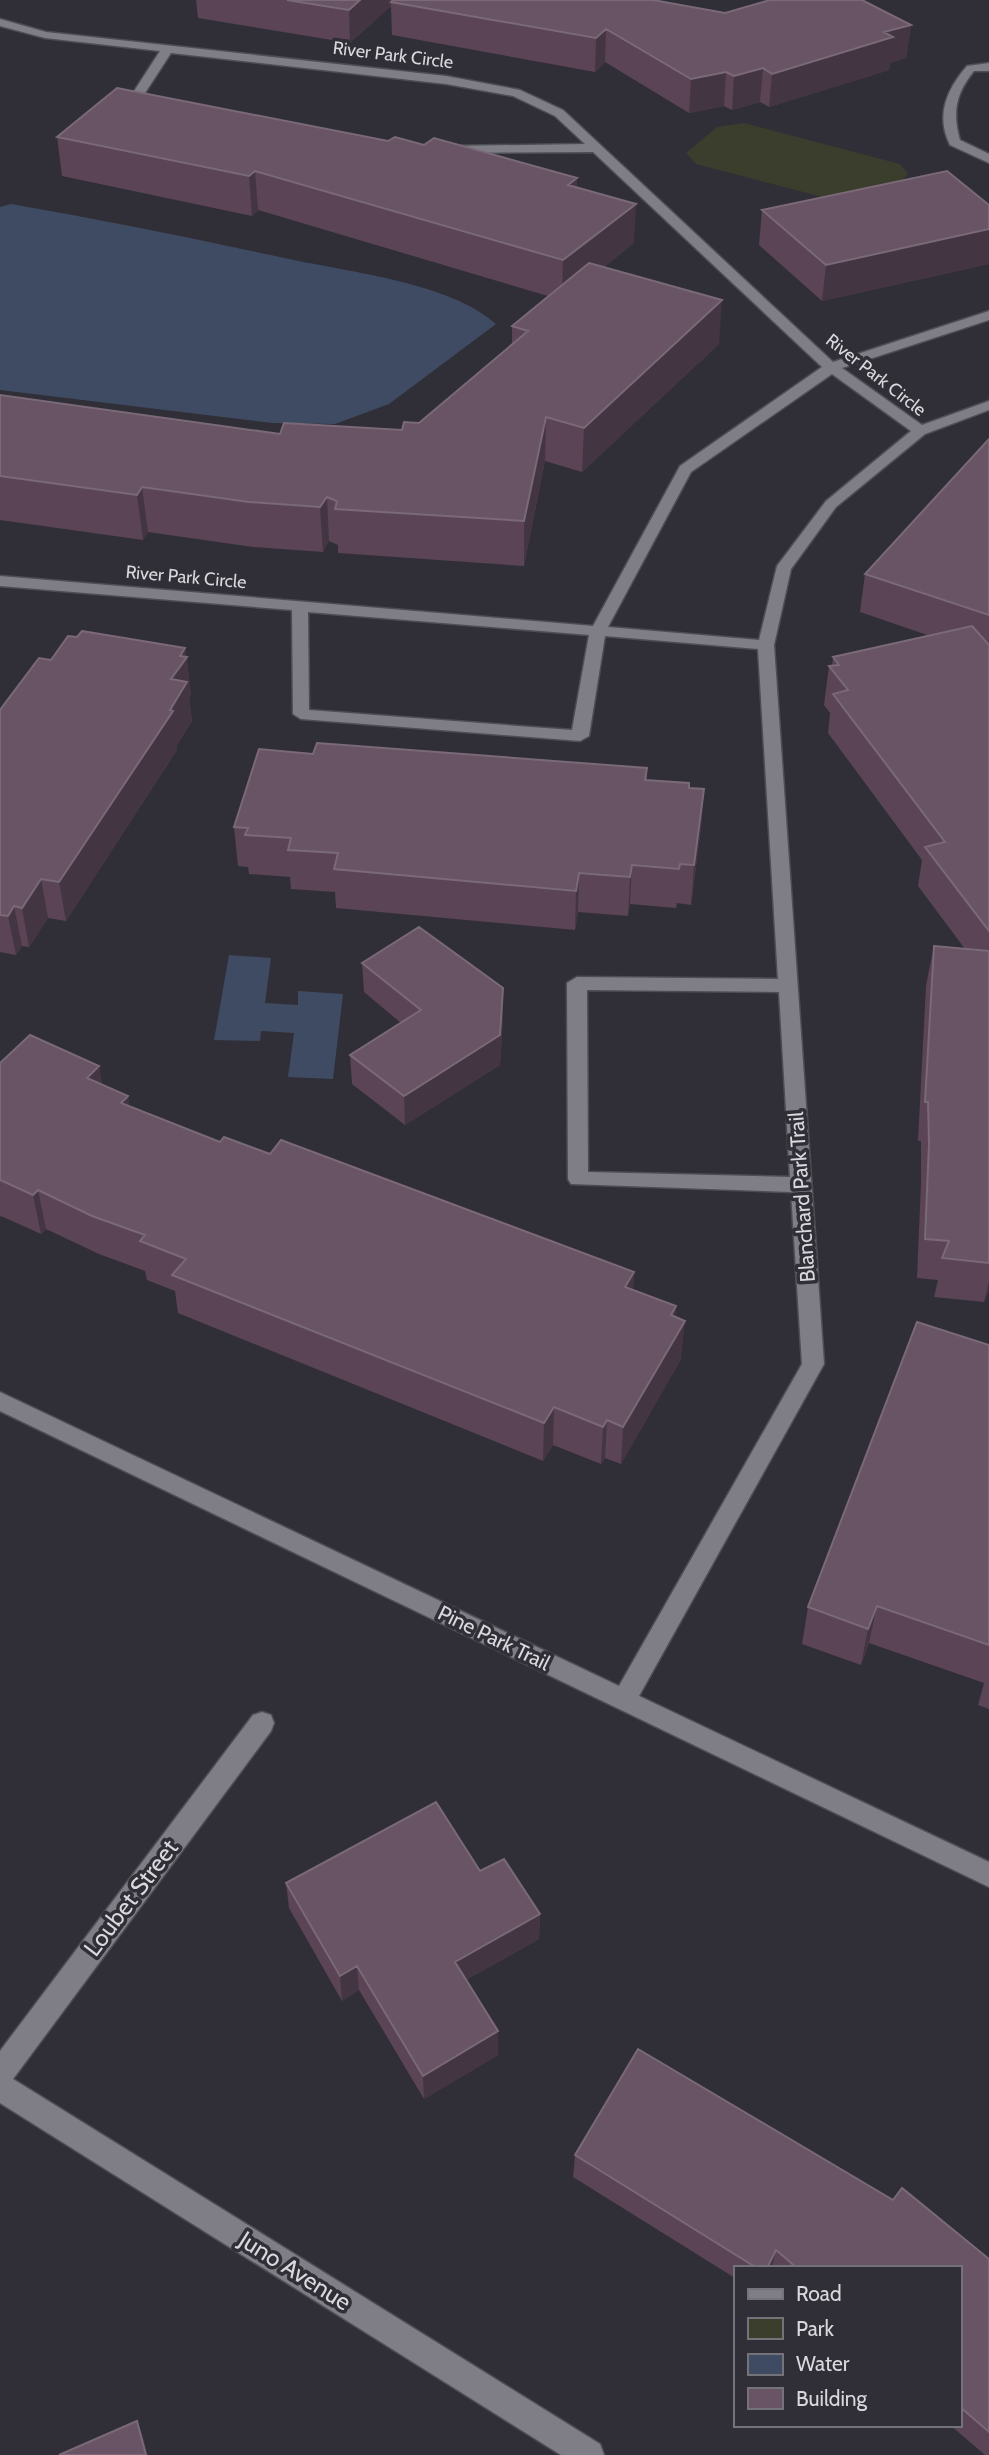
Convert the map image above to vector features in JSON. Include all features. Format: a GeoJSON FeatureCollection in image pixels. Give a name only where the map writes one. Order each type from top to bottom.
{"type":"FeatureCollection","features":[{"type":"Feature","properties":{"kind":"street","name":"River Park Circle"},"geometry":{"type":"LineString","coordinates":[[0,22],[45,35],[446,79],[516,93],[559,113],[832,367],[920,431],[831,504],[783,569],[766,645],[1,583]]}},
{"type":"Feature","properties":{"kind":"street"},"geometry":{"type":"LineString","coordinates":[[0,38],[22,28]]}},
{"type":"Feature","properties":{"kind":"street"},"geometry":{"type":"LineString","coordinates":[[167,48],[135,99],[175,106]]}},
{"type":"Feature","properties":{"kind":"street"},"geometry":{"type":"LineString","coordinates":[[989,67],[971,68],[955,85],[947,118],[954,142],[989,159]]}},
{"type":"Feature","properties":{"kind":"street"},"geometry":{"type":"LineString","coordinates":[[433,151],[596,148]]}},
{"type":"Feature","properties":{"kind":"street"},"geometry":{"type":"LineString","coordinates":[[300,606],[301,714],[580,736],[598,631],[685,469],[832,367],[989,315]]}},
{"type":"Feature","properties":{"kind":"street"},"geometry":{"type":"LineString","coordinates":[[920,431],[989,405]]}},
{"type":"Feature","properties":{"kind":"street","name":"Blanchard Park Trail"},"geometry":{"type":"LineString","coordinates":[[624,1700],[813,1364],[766,645]]}},
{"type":"Feature","properties":{"kind":"street"},"geometry":{"type":"LineString","coordinates":[[788,986],[577,983],[578,1179],[801,1185]]}},
{"type":"Feature","properties":{"kind":"street","name":"Pine Park Trail"},"geometry":{"type":"LineString","coordinates":[[0,1401],[989,1875]]}},
{"type":"Feature","properties":{"kind":"street","name":"Loubet Street"},"geometry":{"type":"LineString","coordinates":[[0,2074],[262,1723]]}},
{"type":"Feature","properties":{"kind":"street","name":"Juno Avenue"},"geometry":{"type":"LineString","coordinates":[[0,2087],[589,2455]]}},
{"type":"Feature","properties":{"kind":"green space"},"geometry":{"type":"Polygon","coordinates":[[[744,123],[900,164],[908,174],[878,202],[853,205],[696,164],[686,153],[717,127],[744,123]]]}},
{"type":"Feature","properties":{"kind":"water"},"geometry":{"type":"Polygon","coordinates":[[[11,204],[398,281],[453,298],[477,310],[496,324],[389,404],[335,424],[272,423],[0,390],[0,207],[11,204]]]}},
{"type":"Feature","properties":{"kind":"water"},"geometry":{"type":"Polygon","coordinates":[[[229,955],[271,958],[265,1003],[298,1005],[298,991],[343,994],[333,1079],[288,1077],[294,1033],[261,1031],[260,1041],[214,1040],[229,955]]]}},
{"type":"Feature","properties":{"kind":"building"},"geometry":{"type":"Polygon","coordinates":[[[287,0],[360,0],[349,10],[287,0]]]}},
{"type":"Feature","properties":{"kind":"building"},"geometry":{"type":"Polygon","coordinates":[[[653,0],[725,13],[770,0],[862,0],[911,25],[884,32],[893,37],[772,74],[763,68],[734,76],[726,72],[691,79],[606,29],[596,38],[391,2],[653,0]]]}},
{"type":"Feature","properties":{"kind":"building"},"geometry":{"type":"Polygon","coordinates":[[[117,88],[388,141],[395,137],[424,145],[434,138],[577,178],[568,185],[636,204],[563,260],[255,171],[249,176],[57,137],[117,88]]]}},
{"type":"Feature","properties":{"kind":"building"},"geometry":{"type":"Polygon","coordinates":[[[947,171],[989,205],[989,229],[826,265],[762,210],[947,171]]]}},
{"type":"Feature","properties":{"kind":"building"},"geometry":{"type":"Polygon","coordinates":[[[589,263],[722,300],[584,428],[546,417],[524,521],[335,509],[337,501],[327,497],[320,507],[249,502],[142,487],[137,495],[0,476],[0,395],[280,434],[284,423],[402,430],[404,422],[419,423],[528,331],[512,326],[589,263]]]}},
{"type":"Feature","properties":{"kind":"building"},"geometry":{"type":"Polygon","coordinates":[[[989,439],[989,615],[865,574],[989,439]]]}},
{"type":"Feature","properties":{"kind":"building"},"geometry":{"type":"Polygon","coordinates":[[[972,626],[989,645],[989,931],[925,847],[945,842],[833,694],[848,690],[829,666],[839,665],[833,657],[972,626]]]}},
{"type":"Feature","properties":{"kind":"building"},"geometry":{"type":"Polygon","coordinates":[[[82,631],[185,648],[180,656],[187,657],[171,679],[187,682],[170,710],[173,711],[59,882],[41,879],[22,908],[14,906],[8,916],[0,915],[0,710],[39,658],[51,660],[68,636],[77,637],[82,631]]]}},
{"type":"Feature","properties":{"kind":"building"},"geometry":{"type":"Polygon","coordinates":[[[317,743],[647,768],[645,780],[689,783],[689,788],[704,789],[694,865],[680,864],[679,869],[632,865],[630,877],[579,873],[576,891],[334,869],[338,853],[288,850],[291,838],[245,835],[248,828],[234,827],[259,749],[313,754],[317,743]]]}},
{"type":"Feature","properties":{"kind":"building"},"geometry":{"type":"Polygon","coordinates":[[[419,927],[503,988],[500,1035],[404,1096],[350,1055],[421,1010],[362,963],[419,927]]]}},
{"type":"Feature","properties":{"kind":"building"},"geometry":{"type":"Polygon","coordinates":[[[934,946],[989,951],[989,1263],[942,1258],[949,1241],[925,1239],[929,1144],[928,1102],[925,1102],[934,946]]]}},
{"type":"Feature","properties":{"kind":"building"},"geometry":{"type":"Polygon","coordinates":[[[30,1035],[99,1066],[87,1078],[128,1096],[121,1103],[220,1142],[224,1137],[270,1154],[281,1140],[634,1272],[625,1287],[676,1306],[671,1315],[685,1321],[623,1427],[607,1420],[603,1427],[554,1407],[544,1423],[172,1275],[186,1259],[140,1241],[145,1235],[92,1216],[38,1190],[33,1195],[0,1180],[0,1063],[30,1035]]]}},
{"type":"Feature","properties":{"kind":"building"},"geometry":{"type":"Polygon","coordinates":[[[917,1322],[989,1345],[989,1645],[877,1606],[868,1629],[808,1607],[917,1322]]]}},
{"type":"Feature","properties":{"kind":"building"},"geometry":{"type":"Polygon","coordinates":[[[436,1802],[480,1871],[504,1859],[540,1914],[455,1962],[498,2031],[423,2076],[357,1966],[340,1976],[286,1883],[436,1802]]]}},
{"type":"Feature","properties":{"kind":"building"},"geometry":{"type":"Polygon","coordinates":[[[638,2049],[893,2200],[902,2188],[989,2259],[989,2432],[961,2408],[961,2266],[795,2266],[776,2250],[768,2266],[754,2266],[575,2155],[638,2049]]]}},
{"type":"Feature","properties":{"kind":"building"},"geometry":{"type":"Polygon","coordinates":[[[137,2421],[146,2455],[59,2455],[137,2421]]]}}]}
